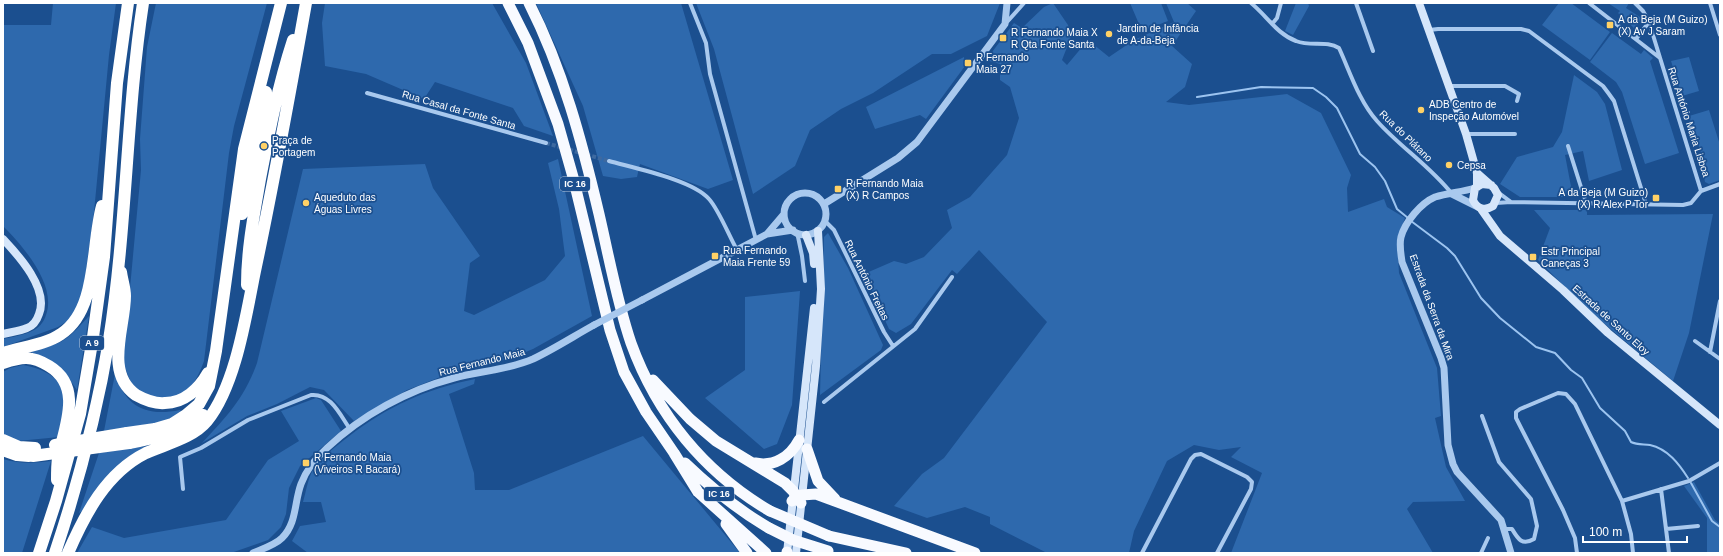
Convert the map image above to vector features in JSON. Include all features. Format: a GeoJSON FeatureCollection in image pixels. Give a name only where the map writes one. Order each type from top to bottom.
{"type":"FeatureCollection","features":[{"type":"Feature","properties":{"kind":"highway","name":"A 9"},"geometry":{"type":"LineString","coordinates":[[39,553],[56,501],[80,414],[93,338],[104,257],[117,83],[128,3]]}},
{"type":"Feature","properties":{"kind":"highway","name":"A 9"},"geometry":{"type":"LineString","coordinates":[[55,553],[69,511],[94,416],[109,339],[119,257],[130,110],[143,3]]}},
{"type":"Feature","properties":{"kind":"highway"},"geometry":{"type":"LineString","coordinates":[[128,438],[172,424],[199,404],[209,386],[216,351],[244,149],[282,3]]}},
{"type":"Feature","properties":{"kind":"highway"},"geometry":{"type":"LineString","coordinates":[[68,553],[80,525],[98,495],[111,480],[125,466],[144,455],[194,432],[207,421],[227,387],[246,314],[279,156],[306,3]]}},
{"type":"Feature","properties":{"kind":"highway","name":"IC 16"},"geometry":{"type":"LineString","coordinates":[[508,3],[528,43],[558,124],[573,177],[610,330],[624,372],[646,412],[674,453],[713,490],[744,514],[793,540],[831,552]]}},
{"type":"Feature","properties":{"kind":"highway","name":"IC 16"},"geometry":{"type":"LineString","coordinates":[[529,3],[545,35],[569,99],[589,174],[625,323],[640,364],[660,404],[689,445],[723,478],[752,500],[770,511],[829,536],[906,553]]}},
{"type":"Feature","properties":{"kind":"highway"},"geometry":{"type":"LineString","coordinates":[[3,353],[61,334],[75,322],[85,304],[89,290],[97,225],[109,182]]}},
{"type":"Feature","properties":{"kind":"highway"},"geometry":{"type":"LineString","coordinates":[[119,257],[125,296],[118,350],[119,370],[125,383],[132,392],[144,400],[158,404],[173,403],[187,397],[197,389],[208,374],[216,351]]}},
{"type":"Feature","properties":{"kind":"highway"},"geometry":{"type":"LineString","coordinates":[[3,362],[20,358],[37,358],[54,369],[63,379],[69,394],[70,413],[58,459],[56,501]]}},
{"type":"Feature","properties":{"kind":"highway"},"geometry":{"type":"LineString","coordinates":[[640,364],[667,398],[690,419],[716,440],[785,483],[797,498],[816,494],[975,553]]}},
{"type":"Feature","properties":{"kind":"highway"},"geometry":{"type":"LineString","coordinates":[[3,450],[17,456],[34,452],[128,438],[157,438],[191,424],[217,404]]}},
{"type":"Feature","properties":{"kind":"highway"},"geometry":{"type":"LineString","coordinates":[[3,440],[34,452]]}},
{"type":"Feature","properties":{"kind":"highway"},"geometry":{"type":"LineString","coordinates":[[752,462],[771,464],[782,459],[792,451],[798,440]]}},
{"type":"Feature","properties":{"kind":"highway"},"geometry":{"type":"LineString","coordinates":[[807,449],[818,481],[830,495],[847,506]]}},
{"type":"Feature","properties":{"kind":"highway"},"geometry":{"type":"LineString","coordinates":[[674,453],[698,492],[714,508],[766,553]]}},
{"type":"Feature","properties":{"kind":"highway"},"geometry":{"type":"LineString","coordinates":[[714,508],[747,553]]}},
{"type":"Feature","properties":{"kind":"main road"},"geometry":{"type":"LineString","coordinates":[[1419,3],[1466,134],[1478,173],[1473,200],[1480,208],[1495,205]]}},
{"type":"Feature","properties":{"kind":"main road"},"geometry":{"type":"LineString","coordinates":[[1478,173],[1494,188],[1498,195],[1492,226]]}},
{"type":"Feature","properties":{"kind":"main road"},"geometry":{"type":"LineString","coordinates":[[1476,188],[1482,184],[1494,188]]}},
{"type":"Feature","properties":{"kind":"main road","name":"Estrada de Santo Eloy"},"geometry":{"type":"LineString","coordinates":[[1480,208],[1500,236],[1563,290],[1608,333],[1720,425]]}},
{"type":"Feature","properties":{"kind":"main road"},"geometry":{"type":"LineString","coordinates":[[789,553],[797,498],[807,449],[816,366],[821,288],[818,231]]}},
{"type":"Feature","properties":{"kind":"main road"},"geometry":{"type":"LineString","coordinates":[[797,498],[798,440],[815,297],[814,259],[806,235]]}},
{"type":"Feature","properties":{"kind":"main road"},"geometry":{"type":"LineString","coordinates":[[3,240],[20,258],[36,284],[42,301],[37,321],[28,328],[3,334]]}},
{"type":"Feature","properties":{"kind":"street"},"geometry":{"type":"LineString","coordinates":[[690,3],[706,43],[710,74],[756,240]]}},
{"type":"Feature","properties":{"kind":"street"},"geometry":{"type":"LineString","coordinates":[[1005,24],[1007,3]]}},
{"type":"Feature","properties":{"kind":"street"},"geometry":{"type":"LineString","coordinates":[[824,204],[898,158],[917,142],[1005,24],[1024,3]]}},
{"type":"Feature","properties":{"kind":"street","name":"Rua do Plátano"},"geometry":{"type":"LineString","coordinates":[[1251,3],[1282,34],[1298,42],[1313,45],[1331,44],[1339,48],[1365,104],[1377,121],[1442,182],[1452,194]]}},
{"type":"Feature","properties":{"kind":"street"},"geometry":{"type":"LineString","coordinates":[[1272,24],[1277,18],[1281,3]]}},
{"type":"Feature","properties":{"kind":"street"},"geometry":{"type":"LineString","coordinates":[[1356,3],[1373,51]]}},
{"type":"Feature","properties":{"kind":"street"},"geometry":{"type":"LineString","coordinates":[[1589,3],[1660,58]]}},
{"type":"Feature","properties":{"kind":"street","name":"Rua António Maria Lisboa"},"geometry":{"type":"LineString","coordinates":[[1635,3],[1643,11],[1649,22],[1701,192]]}},
{"type":"Feature","properties":{"kind":"street"},"geometry":{"type":"LineString","coordinates":[[1710,3],[1720,35]]}},
{"type":"Feature","properties":{"kind":"street"},"geometry":{"type":"LineString","coordinates":[[1636,39],[1649,22]]}},
{"type":"Feature","properties":{"kind":"street"},"geometry":{"type":"LineString","coordinates":[[1429,30],[1460,29],[1529,31],[1603,86],[1614,101],[1646,204]]}},
{"type":"Feature","properties":{"kind":"street"},"geometry":{"type":"LineString","coordinates":[[1449,86],[1505,86],[1519,94],[1518,101]]}},
{"type":"Feature","properties":{"kind":"street","name":"Rua Casal da Fonte Santa"},"geometry":{"type":"LineString","coordinates":[[367,93],[546,144]]}},
{"type":"Feature","properties":{"kind":"street"},"geometry":{"type":"LineString","coordinates":[[1466,134],[1515,134]]}},
{"type":"Feature","properties":{"kind":"street"},"geometry":{"type":"LineString","coordinates":[[1568,146],[1586,203]]}},
{"type":"Feature","properties":{"kind":"street"},"geometry":{"type":"LineString","coordinates":[[610,161],[686,184],[702,192],[710,199],[737,250]]}},
{"type":"Feature","properties":{"kind":"street"},"geometry":{"type":"LineString","coordinates":[[1495,205],[1511,202],[1683,205],[1690,203],[1701,192],[1720,184]]}},
{"type":"Feature","properties":{"kind":"street","name":"Estrada da Serra da Mira"},"geometry":{"type":"LineString","coordinates":[[1476,188],[1434,198],[1427,202],[1407,224],[1401,237],[1402,262],[1444,368],[1448,445],[1453,464],[1457,472],[1496,513],[1505,529],[1511,553]]}},
{"type":"Feature","properties":{"kind":"street"},"geometry":{"type":"LineString","coordinates":[[1494,188],[1511,202]]}},
{"type":"Feature","properties":{"kind":"street"},"geometry":{"type":"LineString","coordinates":[[795,231],[806,235],[818,231],[825,221],[827,216],[824,204],[814,194],[800,193],[789,201],[784,214],[785,220],[795,231],[802,256],[805,281]]}},
{"type":"Feature","properties":{"kind":"street"},"geometry":{"type":"LineString","coordinates":[[1452,194],[1480,208]]}},
{"type":"Feature","properties":{"kind":"street","name":"Rua Fernando Maia"},"geometry":{"type":"LineString","coordinates":[[253,553],[282,539],[294,518],[300,486],[306,472],[328,447],[378,411],[421,389],[454,378],[511,366],[533,359],[594,325],[767,234],[784,214]]}},
{"type":"Feature","properties":{"kind":"street","name":"Rua António Freitas"},"geometry":{"type":"LineString","coordinates":[[825,221],[834,230],[884,332],[893,346]]}},
{"type":"Feature","properties":{"kind":"street","name":"Rua Fernando Maia"},"geometry":{"type":"LineString","coordinates":[[767,234],[795,231]]}},
{"type":"Feature","properties":{"kind":"street"},"geometry":{"type":"LineString","coordinates":[[824,402],[915,329],[952,277]]}},
{"type":"Feature","properties":{"kind":"street"},"geometry":{"type":"LineString","coordinates":[[1710,352],[1720,301]]}},
{"type":"Feature","properties":{"kind":"street"},"geometry":{"type":"LineString","coordinates":[[1695,341],[1720,359]]}},
{"type":"Feature","properties":{"kind":"street"},"geometry":{"type":"LineString","coordinates":[[1577,553],[1575,538],[1569,521],[1517,423],[1516,412],[1520,409],[1558,393],[1566,394],[1569,397],[1590,434],[1622,501],[1631,534],[1633,553]]}},
{"type":"Feature","properties":{"kind":"street"},"geometry":{"type":"LineString","coordinates":[[183,489],[180,457],[201,448],[248,420],[311,395],[319,394],[328,399],[350,430]]}},
{"type":"Feature","properties":{"kind":"street"},"geometry":{"type":"LineString","coordinates":[[1482,416],[1499,462],[1531,499],[1537,526],[1534,539],[1528,543],[1523,543],[1518,539],[1512,529],[1505,529]]}},
{"type":"Feature","properties":{"kind":"street"},"geometry":{"type":"LineString","coordinates":[[1142,553],[1191,459],[1195,455],[1201,454],[1247,477],[1252,482],[1251,489],[1217,553]]}},
{"type":"Feature","properties":{"kind":"street"},"geometry":{"type":"LineString","coordinates":[[1622,501],[1689,481],[1720,463]]}},
{"type":"Feature","properties":{"kind":"street"},"geometry":{"type":"LineString","coordinates":[[1661,489],[1669,553]]}},
{"type":"Feature","properties":{"kind":"street"},"geometry":{"type":"LineString","coordinates":[[1666,529],[1698,526]]}},
{"type":"Feature","properties":{"kind":"street"},"geometry":{"type":"LineString","coordinates":[[1481,553],[1488,538]]}},
{"type":"Feature","properties":{"kind":"shaded area"},"geometry":{"type":"Polygon","coordinates":[[[53,3],[116,3],[109,55],[94,212],[82,300],[69,320],[58,327],[3,347],[3,339],[35,330],[45,318],[48,303],[47,291],[43,279],[36,267],[20,244],[3,226],[3,25],[51,25],[53,3]]]}},
{"type":"Feature","properties":{"kind":"shaded area"},"geometry":{"type":"Polygon","coordinates":[[[156,3],[267,3],[234,126],[229,153],[204,361],[197,378],[187,390],[174,397],[165,398],[155,397],[140,392],[135,388],[123,363],[141,170],[140,139],[147,47],[156,3]]]}},
{"type":"Feature","properties":{"kind":"shaded area"},"geometry":{"type":"Polygon","coordinates":[[[325,3],[492,3],[526,63],[553,136],[524,126],[513,108],[435,82],[424,99],[366,74],[325,66],[322,23],[325,3]]]}},
{"type":"Feature","properties":{"kind":"shaded area"},"geometry":{"type":"Polygon","coordinates":[[[536,3],[681,3],[733,180],[708,189],[640,164],[637,177],[621,179],[603,176],[583,106],[536,3]]]}},
{"type":"Feature","properties":{"kind":"shaded area"},"geometry":{"type":"Polygon","coordinates":[[[696,3],[1000,3],[987,36],[951,54],[932,54],[873,93],[841,109],[810,130],[795,166],[753,194],[714,49],[696,3]]]}},
{"type":"Feature","properties":{"kind":"shaded area"},"geometry":{"type":"Polygon","coordinates":[[[1053,3],[1068,25],[1071,37],[1062,60],[1067,65],[1088,40],[1109,57],[1134,40],[1174,22],[1166,3],[1187,3],[1196,11],[1172,46],[1192,64],[1185,87],[1166,102],[1189,105],[1287,94],[1321,113],[1351,175],[1347,188],[1348,212],[1384,199],[1387,207],[1405,218],[1397,241],[1399,273],[1437,368],[1441,416],[1435,418],[1446,467],[1465,501],[1413,502],[1407,509],[1433,553],[1231,553],[1262,473],[1231,457],[1241,447],[1219,450],[1194,445],[1167,461],[1134,531],[1129,553],[1047,553],[990,524],[990,517],[965,507],[927,518],[894,506],[922,474],[944,458],[1047,322],[979,250],[957,274],[952,270],[911,324],[896,333],[889,329],[864,274],[894,261],[906,264],[924,257],[952,228],[947,210],[970,197],[1007,155],[1019,118],[1010,87],[1000,80],[1000,64],[986,60],[1014,23],[1022,28],[1044,7],[1053,3]]]}},
{"type":"Feature","properties":{"kind":"shaded area"},"geometry":{"type":"Polygon","coordinates":[[[1130,3],[1161,3],[1168,21],[1142,31],[1130,3]]]}},
{"type":"Feature","properties":{"kind":"shaded area"},"geometry":{"type":"Polygon","coordinates":[[[1296,3],[1308,3],[1309,6],[1293,35],[1285,31],[1296,3]]]}},
{"type":"Feature","properties":{"kind":"shaded area"},"geometry":{"type":"Polygon","coordinates":[[[1559,3],[1571,3],[1610,32],[1590,60],[1542,25],[1559,3]]]}},
{"type":"Feature","properties":{"kind":"shaded area"},"geometry":{"type":"Polygon","coordinates":[[[1608,3],[1629,3],[1626,8],[1643,19],[1634,28],[1618,13],[1620,11],[1608,3]]]}},
{"type":"Feature","properties":{"kind":"shaded area"},"geometry":{"type":"Polygon","coordinates":[[[1612,33],[1641,54],[1644,50],[1653,58],[1650,61],[1679,153],[1645,164],[1622,92],[1616,82],[1590,62],[1612,33]]]}},
{"type":"Feature","properties":{"kind":"shaded area"},"geometry":{"type":"Polygon","coordinates":[[[964,57],[965,66],[926,119],[920,115],[875,129],[866,107],[964,57]]]}},
{"type":"Feature","properties":{"kind":"shaded area"},"geometry":{"type":"Polygon","coordinates":[[[1689,57],[1699,91],[1682,96],[1671,61],[1689,57]]]}},
{"type":"Feature","properties":{"kind":"shaded area"},"geometry":{"type":"Polygon","coordinates":[[[1574,75],[1597,92],[1605,104],[1622,170],[1589,181],[1583,151],[1565,155],[1573,197],[1520,197],[1500,184],[1517,157],[1553,147],[1562,132],[1574,75]]]}},
{"type":"Feature","properties":{"kind":"shaded area"},"geometry":{"type":"Polygon","coordinates":[[[1709,110],[1720,145],[1720,180],[1709,184],[1705,182],[1704,177],[1708,174],[1689,116],[1709,110]]]}},
{"type":"Feature","properties":{"kind":"shaded area"},"geometry":{"type":"Polygon","coordinates":[[[558,159],[592,316],[533,349],[509,359],[461,369],[407,390],[354,421],[324,390],[310,387],[277,404],[247,416],[202,443],[234,406],[252,376],[257,363],[303,169],[425,164],[433,188],[480,256],[470,263],[464,311],[474,315],[545,280],[565,256],[559,209],[548,163],[558,159]]]}},
{"type":"Feature","properties":{"kind":"shaded area"},"geometry":{"type":"Polygon","coordinates":[[[1534,210],[1587,210],[1587,215],[1713,214],[1689,333],[1673,381],[1588,310],[1538,260],[1550,228],[1534,210]]]}},
{"type":"Feature","properties":{"kind":"shaded area"},"geometry":{"type":"Polygon","coordinates":[[[828,233],[848,268],[883,345],[881,350],[820,395],[824,237],[828,233]]]}},
{"type":"Feature","properties":{"kind":"shaded area"},"geometry":{"type":"Polygon","coordinates":[[[800,291],[792,405],[777,444],[764,449],[705,398],[745,370],[745,297],[800,291]]]}},
{"type":"Feature","properties":{"kind":"shaded area"},"geometry":{"type":"Polygon","coordinates":[[[89,316],[77,390],[63,371],[53,363],[32,353],[32,350],[51,346],[64,340],[70,336],[89,316]]]}},
{"type":"Feature","properties":{"kind":"shaded area"},"geometry":{"type":"Polygon","coordinates":[[[23,365],[46,372],[62,387],[65,394],[66,407],[59,437],[18,441],[3,435],[3,372],[10,368],[23,365]]]}},
{"type":"Feature","properties":{"kind":"shaded area"},"geometry":{"type":"Polygon","coordinates":[[[115,374],[125,395],[131,402],[139,407],[157,412],[180,410],[182,413],[162,422],[104,431],[115,374]]]}},
{"type":"Feature","properties":{"kind":"shaded area"},"geometry":{"type":"Polygon","coordinates":[[[475,379],[474,384],[449,394],[474,473],[475,490],[509,490],[643,436],[740,553],[308,553],[292,541],[300,526],[326,522],[321,502],[303,502],[311,473],[329,452],[343,440],[378,416],[408,400],[440,388],[475,379]]]}},
{"type":"Feature","properties":{"kind":"shaded area"},"geometry":{"type":"Polygon","coordinates":[[[316,398],[321,400],[341,431],[300,466],[289,488],[286,514],[281,527],[268,540],[231,553],[77,553],[92,527],[124,538],[226,520],[268,460],[299,441],[281,411],[316,398]]]}},
{"type":"Feature","properties":{"kind":"shaded area"},"geometry":{"type":"Polygon","coordinates":[[[148,446],[86,509],[79,513],[99,453],[148,446]]]}},
{"type":"Feature","properties":{"kind":"shaded area"},"geometry":{"type":"Polygon","coordinates":[[[3,459],[27,463],[51,461],[22,553],[3,553],[3,459]]]}},
{"type":"Feature","properties":{"kind":"shaded area"},"geometry":{"type":"Polygon","coordinates":[[[1694,482],[1715,520],[1720,524],[1720,553],[1707,553],[1707,518],[1684,486],[1694,482]]]}},
{"type":"Feature","properties":{"kind":"waterway"},"geometry":{"type":"LineString","coordinates":[[1197,97],[1261,87],[1313,88],[1326,97],[1337,108],[1360,154],[1375,167],[1385,181],[1397,209],[1408,218]]}},
{"type":"Feature","properties":{"kind":"waterway"},"geometry":{"type":"LineString","coordinates":[[1411,221],[1447,248],[1455,256],[1481,298],[1500,318],[1536,347],[1555,353],[1571,370],[1582,378],[1600,408],[1625,431],[1631,442],[1650,445],[1662,450],[1677,462],[1688,478]]}},
{"type":"Feature","properties":{"kind":"waterway"},"geometry":{"type":"LineString","coordinates":[[1691,483],[1712,521],[1720,527]]}},
{"type":"Feature","properties":{"kind":"tunnel"},"geometry":{"type":"LineString","coordinates":[[546,143],[609,161]]}},
{"type":"Feature","properties":{"kind":"place","name":"A da Beja (M Guizo) (X) Av J Saram"},"geometry":{"type":"Point","coordinates":[1610,25]}},
{"type":"Feature","properties":{"kind":"place","name":"Jardim de Infância de A-da-Beja"},"geometry":{"type":"Point","coordinates":[1109,34]}},
{"type":"Feature","properties":{"kind":"place","name":"R Fernando Maia X R Qta Fonte Santa"},"geometry":{"type":"Point","coordinates":[1003,38]}},
{"type":"Feature","properties":{"kind":"place","name":"R Fernando Maia 27"},"geometry":{"type":"Point","coordinates":[968,63]}},
{"type":"Feature","properties":{"kind":"place","name":"ADB Centro de Inspeção Automóvel"},"geometry":{"type":"Point","coordinates":[1421,110]}},
{"type":"Feature","properties":{"kind":"place","name":"Praça de Portagem"},"geometry":{"type":"Point","coordinates":[264,146]}},
{"type":"Feature","properties":{"kind":"place","name":"Cepsa"},"geometry":{"type":"Point","coordinates":[1449,165]}},
{"type":"Feature","properties":{"kind":"place","name":"R Fernando Maia (X) R Campos"},"geometry":{"type":"Point","coordinates":[838,189]}},
{"type":"Feature","properties":{"kind":"place","name":"A da Beja (M Guizo) (X) R Alex P Tor"},"geometry":{"type":"Point","coordinates":[1656,198]}},
{"type":"Feature","properties":{"kind":"place","name":"Aqueduto das Águas Livres"},"geometry":{"type":"Point","coordinates":[306,203]}},
{"type":"Feature","properties":{"kind":"place","name":"Rua Fernando Maia Frente 59"},"geometry":{"type":"Point","coordinates":[715,256]}},
{"type":"Feature","properties":{"kind":"place","name":"Estr Principal Caneças 3"},"geometry":{"type":"Point","coordinates":[1533,257]}},
{"type":"Feature","properties":{"kind":"place","name":"R Fernando Maia (Viveiros R Bacará)"},"geometry":{"type":"Point","coordinates":[306,463]}}]}
